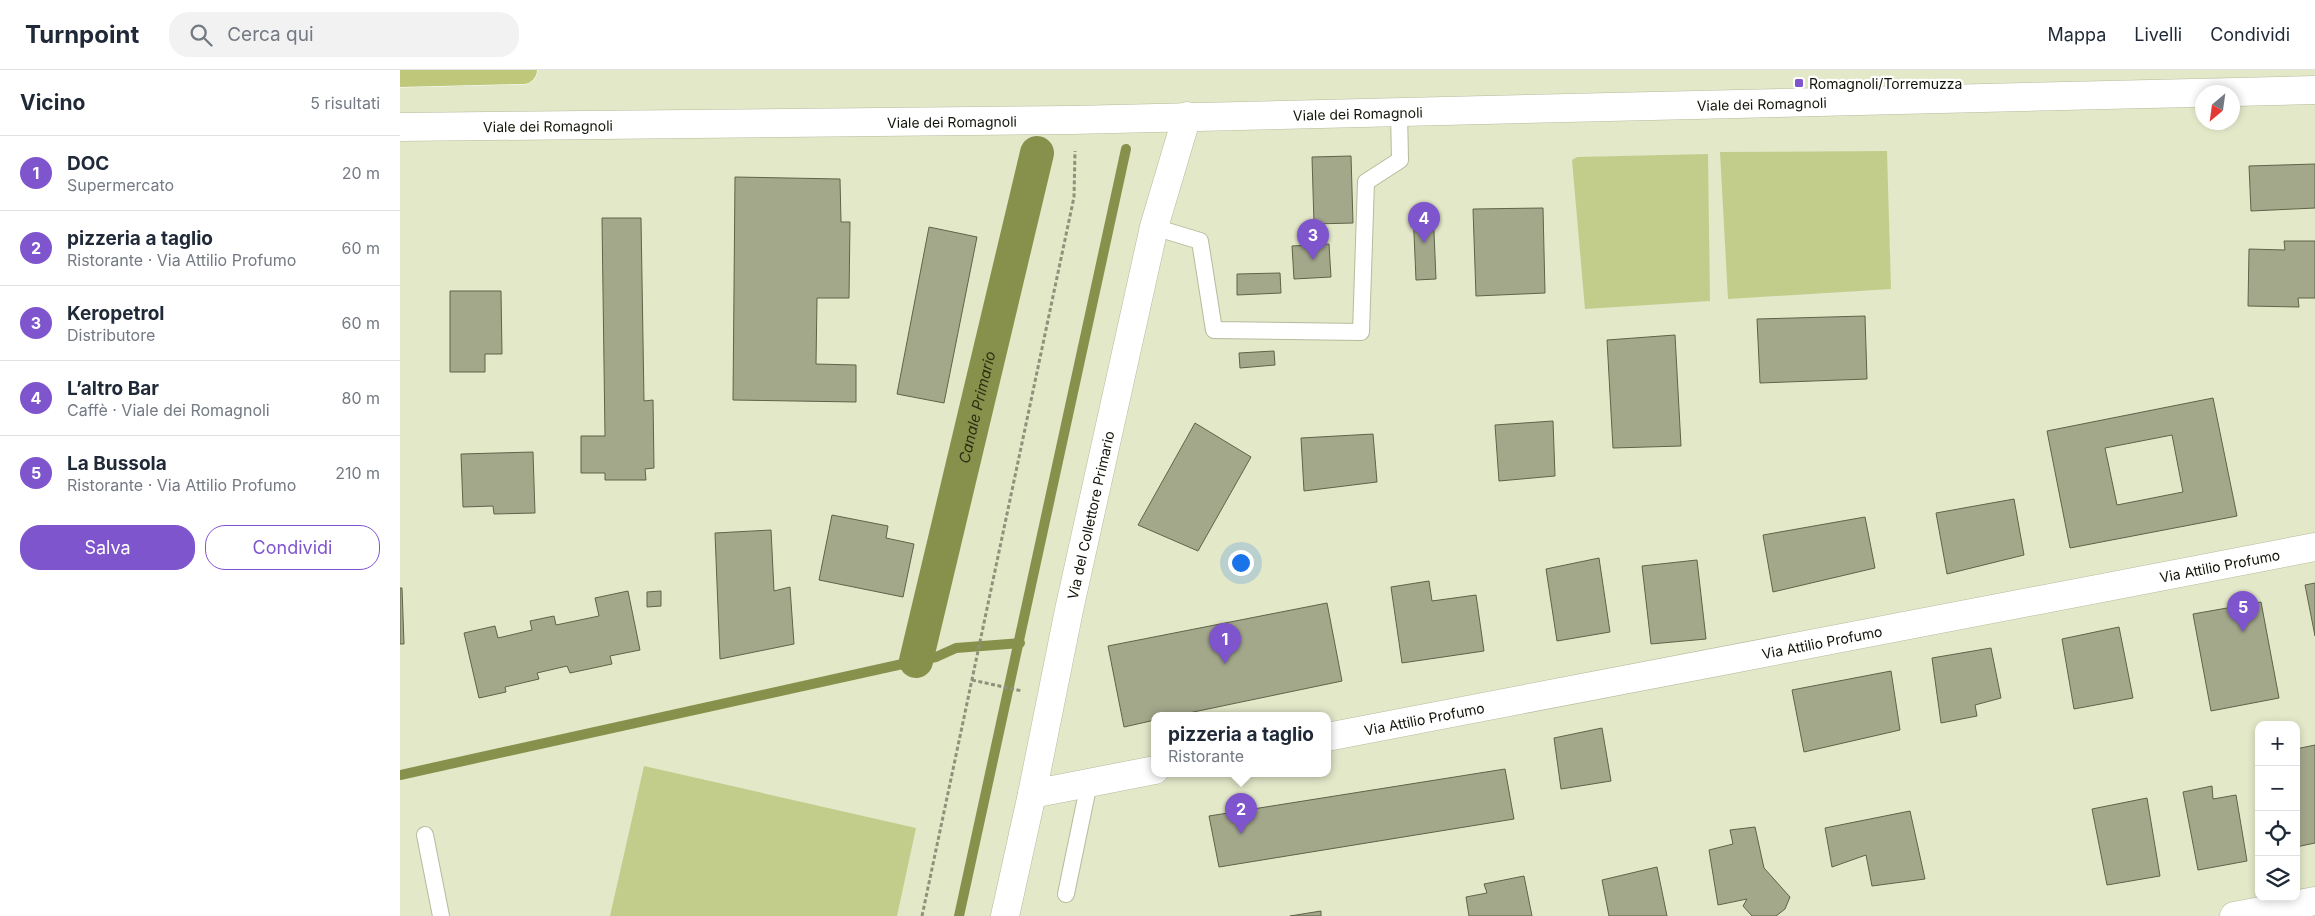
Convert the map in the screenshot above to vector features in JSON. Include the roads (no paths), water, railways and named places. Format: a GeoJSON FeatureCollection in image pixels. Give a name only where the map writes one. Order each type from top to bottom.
{"type":"FeatureCollection","features":[{"type":"Feature","properties":{"kind":"main road"},"geometry":{"type":"LineString","coordinates":[[400,73],[523,70]]}},
{"type":"Feature","properties":{"kind":"street","name":"Viale dei Romagnoli"},"geometry":{"type":"LineString","coordinates":[[400,127],[1072,120],[2315,90]]}},
{"type":"Feature","properties":{"kind":"street","name":"Via del Collettore Primario"},"geometry":{"type":"LineString","coordinates":[[1005,916],[1032,794],[1050,697],[1154,227],[1187,116]]}},
{"type":"Feature","properties":{"kind":"street","name":"Via Attilio Profumo"},"geometry":{"type":"LineString","coordinates":[[1331,736],[2315,547]]}},
{"type":"Feature","properties":{"kind":"street"},"geometry":{"type":"LineString","coordinates":[[1032,794],[1151,771]]}},
{"type":"Feature","properties":{"kind":"street"},"geometry":{"type":"LineString","coordinates":[[2234,916],[2315,901]]}},
{"type":"Feature","properties":{"kind":"lane"},"geometry":{"type":"LineString","coordinates":[[1154,227],[1200,241],[1214,330],[1361,332],[1366,182],[1400,160],[1399,111]]}},
{"type":"Feature","properties":{"kind":"lane"},"geometry":{"type":"LineString","coordinates":[[1066,894],[1089,783]]}},
{"type":"Feature","properties":{"kind":"lane"},"geometry":{"type":"LineString","coordinates":[[425,834],[441,916]]}},
{"type":"Feature","properties":{"kind":"waterway"},"geometry":{"type":"LineString","coordinates":[[959,916],[1126,149]]}},
{"type":"Feature","properties":{"kind":"waterway","name":"Canale Primario"},"geometry":{"type":"LineString","coordinates":[[916,661],[1037,153]]}},
{"type":"Feature","properties":{"kind":"waterway"},"geometry":{"type":"LineString","coordinates":[[400,775],[936,657],[956,648],[1020,643]]}},
{"type":"Feature","properties":{"kind":"place","name":"Romagnoli/Torremuzza"},"geometry":{"type":"Point","coordinates":[1799,83]}},
{"type":"Feature","properties":{"kind":"place","name":"L’altro Bar"},"geometry":{"type":"Point","coordinates":[1424,243]}},
{"type":"Feature","properties":{"kind":"place","name":"Keropetrol"},"geometry":{"type":"Point","coordinates":[1313,260]}},
{"type":"Feature","properties":{"kind":"place","name":"La Bussola"},"geometry":{"type":"Point","coordinates":[2243,632]}},
{"type":"Feature","properties":{"kind":"place","name":"DOC"},"geometry":{"type":"Point","coordinates":[1225,664]}},
{"type":"Feature","properties":{"kind":"place","name":"pizzeria a taglio"},"geometry":{"type":"Point","coordinates":[1241,834]}}]}
